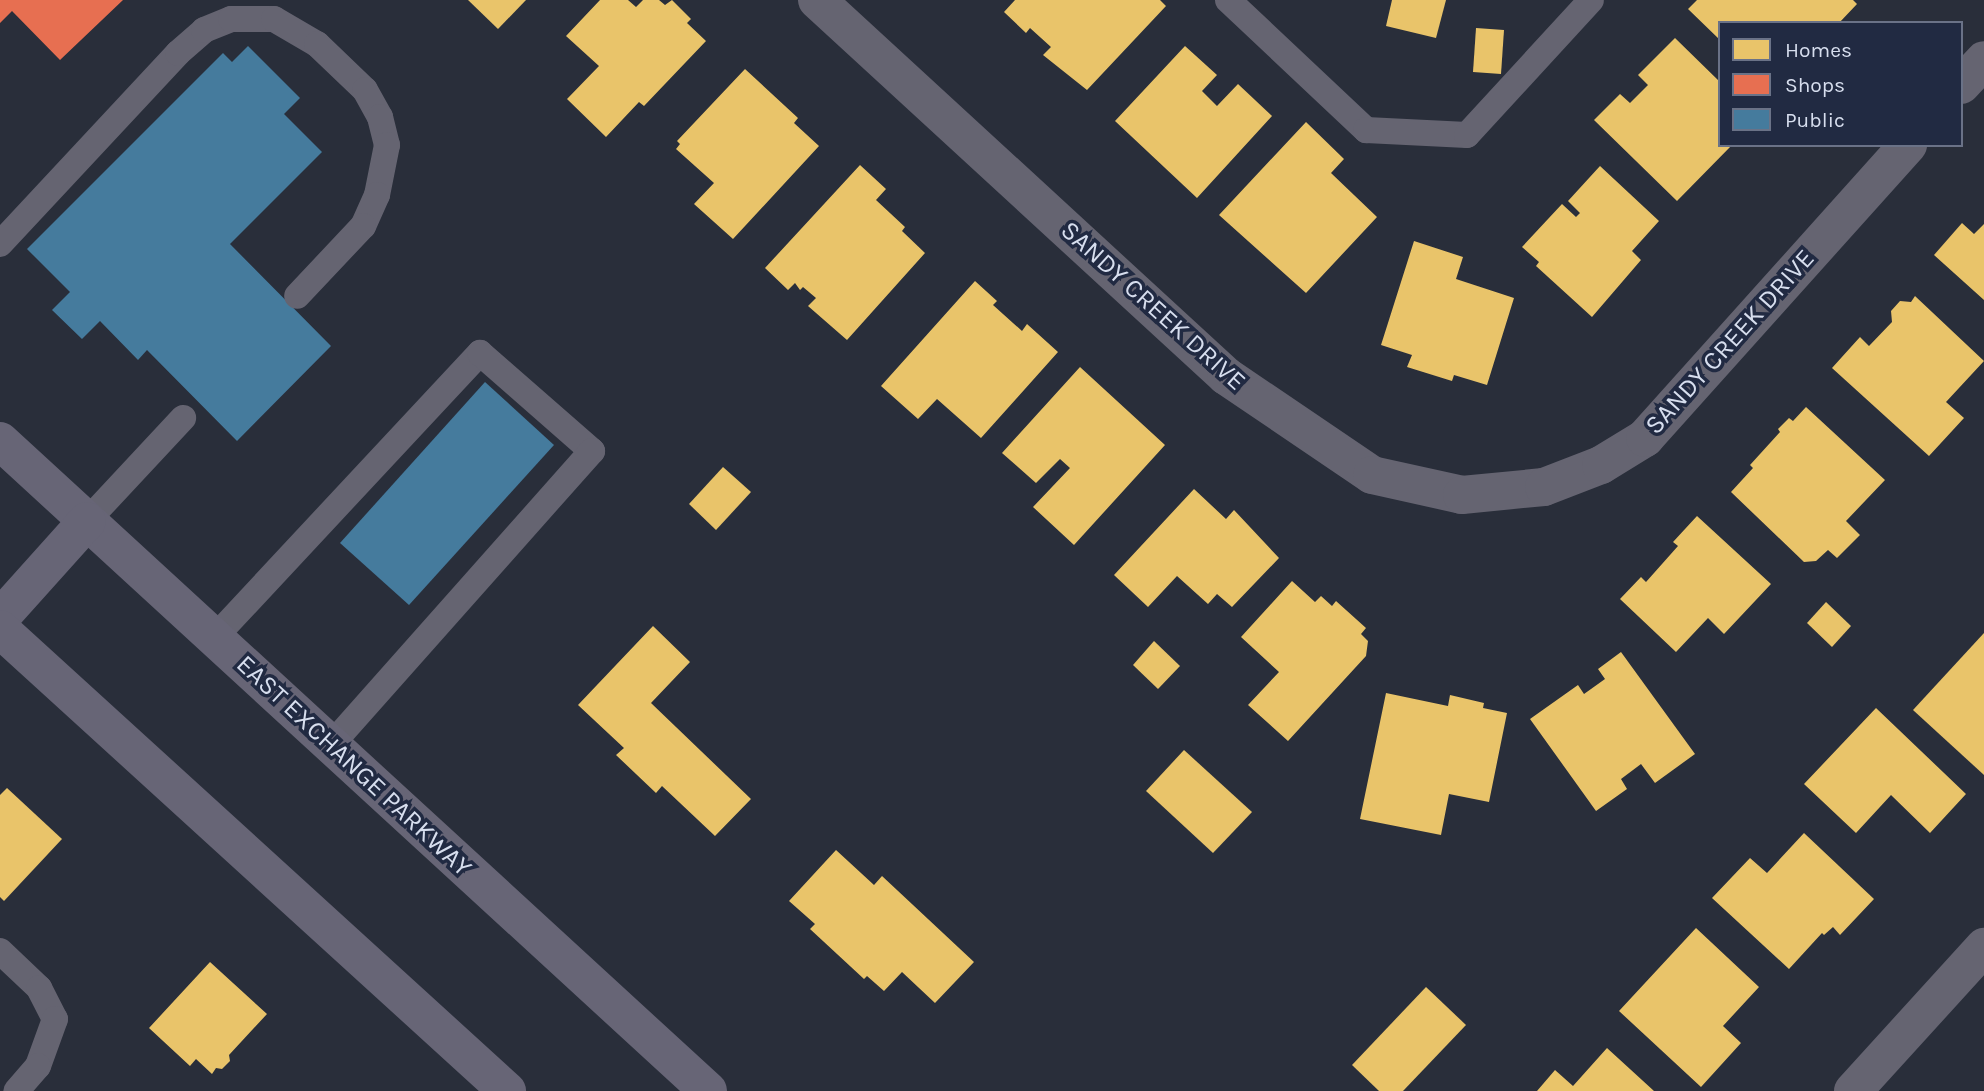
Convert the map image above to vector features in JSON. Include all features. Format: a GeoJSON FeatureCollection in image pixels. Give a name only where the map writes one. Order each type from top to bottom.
{"type":"FeatureCollection","features":[{"type":"Feature","properties":{"kind":"main road","name":"EAST EXCHANGE PARKWAY"},"geometry":{"type":"LineString","coordinates":[[0,441],[708,1091]]}},
{"type":"Feature","properties":{"kind":"main road"},"geometry":{"type":"LineString","coordinates":[[0,618],[87,522]]}},
{"type":"Feature","properties":{"kind":"main road"},"geometry":{"type":"LineString","coordinates":[[0,629],[507,1091]]}},
{"type":"Feature","properties":{"kind":"street","name":"SANDY CREEK DRIVE"},"geometry":{"type":"LineString","coordinates":[[817,0],[1226,376],[1372,475],[1462,495],[1544,487],[1601,465],[1645,438],[1906,147]]}},
{"type":"Feature","properties":{"kind":"street"},"geometry":{"type":"LineString","coordinates":[[1963,83],[1984,60]]}},
{"type":"Feature","properties":{"kind":"street"},"geometry":{"type":"LineString","coordinates":[[1853,1091],[1984,947]]}},
{"type":"Feature","properties":{"kind":"lane"},"geometry":{"type":"LineString","coordinates":[[1228,0],[1366,130],[1466,135],[1591,0]]}},
{"type":"Feature","properties":{"kind":"lane"},"geometry":{"type":"LineString","coordinates":[[8,236],[178,53],[204,30],[231,19],[274,19],[317,44],[365,90],[380,117],[387,145],[377,195],[363,226],[297,296]]}},
{"type":"Feature","properties":{"kind":"lane"},"geometry":{"type":"LineString","coordinates":[[215,638],[480,353],[592,451],[331,745]]}},
{"type":"Feature","properties":{"kind":"lane"},"geometry":{"type":"LineString","coordinates":[[87,522],[183,418]]}},
{"type":"Feature","properties":{"kind":"lane"},"geometry":{"type":"LineString","coordinates":[[0,951],[39,988],[55,1019],[38,1066],[16,1091]]}},
{"type":"Feature","properties":{"kind":"building: Homes"},"geometry":{"type":"Polygon","coordinates":[[[468,0],[526,0],[498,29],[468,0]]]}},
{"type":"Feature","properties":{"kind":"building: Homes"},"geometry":{"type":"Polygon","coordinates":[[[600,0],[628,0],[636,7],[643,0],[659,0],[665,5],[672,0],[691,19],[687,23],[706,41],[644,106],[639,102],[606,137],[567,99],[599,66],[566,36],[600,0]]]}},
{"type":"Feature","properties":{"kind":"building: Homes"},"geometry":{"type":"Polygon","coordinates":[[[1015,0],[1160,0],[1166,6],[1087,90],[1043,55],[1051,47],[1030,28],[1026,33],[1004,12],[1015,0]]]}},
{"type":"Feature","properties":{"kind":"building: Homes"},"geometry":{"type":"Polygon","coordinates":[[[1392,0],[1446,0],[1436,38],[1386,26],[1392,0]]]}},
{"type":"Feature","properties":{"kind":"building: Homes"},"geometry":{"type":"Polygon","coordinates":[[[1697,0],[1853,0],[1857,4],[1841,21],[1718,21],[1718,38],[1688,9],[1697,0]]]}},
{"type":"Feature","properties":{"kind":"building: Homes"},"geometry":{"type":"Polygon","coordinates":[[[1476,28],[1504,30],[1501,74],[1473,72],[1476,28]]]}},
{"type":"Feature","properties":{"kind":"building: Homes"},"geometry":{"type":"Polygon","coordinates":[[[1675,38],[1718,80],[1718,147],[1730,147],[1677,201],[1594,120],[1620,94],[1630,103],[1648,85],[1638,75],[1675,38]]]}},
{"type":"Feature","properties":{"kind":"building: Homes"},"geometry":{"type":"Polygon","coordinates":[[[1185,46],[1217,75],[1202,91],[1217,106],[1238,84],[1272,116],[1197,198],[1115,121],[1185,46]]]}},
{"type":"Feature","properties":{"kind":"building: Homes"},"geometry":{"type":"Polygon","coordinates":[[[745,69],[798,118],[794,123],[819,146],[733,239],[694,204],[714,183],[676,149],[680,144],[677,141],[745,69]]]}},
{"type":"Feature","properties":{"kind":"building: Homes"},"geometry":{"type":"Polygon","coordinates":[[[1306,122],[1344,159],[1331,173],[1377,217],[1306,293],[1219,215],[1306,122]]]}},
{"type":"Feature","properties":{"kind":"building: Homes"},"geometry":{"type":"Polygon","coordinates":[[[860,165],[886,189],[876,200],[905,227],[902,231],[925,253],[847,340],[808,306],[816,298],[803,287],[800,290],[795,283],[788,290],[765,268],[860,165]]]}},
{"type":"Feature","properties":{"kind":"building: Homes"},"geometry":{"type":"Polygon","coordinates":[[[1600,166],[1659,221],[1632,251],[1641,260],[1592,317],[1536,266],[1539,262],[1522,247],[1562,204],[1576,217],[1580,213],[1568,201],[1600,166]]]}},
{"type":"Feature","properties":{"kind":"building: Homes"},"geometry":{"type":"Polygon","coordinates":[[[1962,223],[1974,234],[1984,224],[1984,300],[1934,255],[1962,223]]]}},
{"type":"Feature","properties":{"kind":"building: Homes"},"geometry":{"type":"Polygon","coordinates":[[[1414,241],[1463,257],[1456,279],[1514,298],[1487,385],[1454,375],[1452,381],[1407,367],[1412,355],[1381,345],[1414,241]]]}},
{"type":"Feature","properties":{"kind":"building: Homes"},"geometry":{"type":"Polygon","coordinates":[[[975,281],[997,301],[993,305],[1022,331],[1027,324],[1058,352],[981,438],[937,399],[918,419],[881,386],[975,281]]]}},
{"type":"Feature","properties":{"kind":"building: Homes"},"geometry":{"type":"Polygon","coordinates":[[[1915,296],[1984,361],[1946,402],[1964,418],[1929,456],[1832,368],[1860,337],[1869,346],[1892,322],[1891,311],[1900,301],[1911,302],[1915,296]]]}},
{"type":"Feature","properties":{"kind":"building: Homes"},"geometry":{"type":"Polygon","coordinates":[[[1080,367],[1165,445],[1074,545],[1033,507],[1070,468],[1060,459],[1036,483],[1002,453],[1080,367]]]}},
{"type":"Feature","properties":{"kind":"building: Homes"},"geometry":{"type":"Polygon","coordinates":[[[1806,407],[1885,480],[1846,521],[1860,535],[1837,558],[1828,550],[1816,561],[1804,562],[1731,492],[1753,468],[1750,465],[1780,432],[1778,429],[1789,418],[1793,421],[1806,407]]]}},
{"type":"Feature","properties":{"kind":"building: Homes"},"geometry":{"type":"Polygon","coordinates":[[[723,467],[751,492],[716,530],[689,504],[723,467]]]}},
{"type":"Feature","properties":{"kind":"building: Homes"},"geometry":{"type":"Polygon","coordinates":[[[1194,489],[1226,519],[1234,510],[1279,558],[1232,607],[1217,594],[1208,604],[1177,576],[1148,607],[1114,575],[1194,489]]]}},
{"type":"Feature","properties":{"kind":"building: Homes"},"geometry":{"type":"Polygon","coordinates":[[[1697,516],[1771,584],[1724,634],[1708,618],[1676,652],[1620,599],[1641,577],[1646,582],[1678,546],[1673,542],[1697,516]]]}},
{"type":"Feature","properties":{"kind":"building: Homes"},"geometry":{"type":"Polygon","coordinates":[[[1292,581],[1315,602],[1321,596],[1332,606],[1336,601],[1366,628],[1361,634],[1368,641],[1366,656],[1288,741],[1248,705],[1279,672],[1241,637],[1292,581]]]}},
{"type":"Feature","properties":{"kind":"building: Homes"},"geometry":{"type":"Polygon","coordinates":[[[1826,602],[1851,626],[1832,647],[1807,623],[1826,602]]]}},
{"type":"Feature","properties":{"kind":"building: Homes"},"geometry":{"type":"Polygon","coordinates":[[[653,626],[690,662],[651,703],[751,799],[715,836],[662,786],[656,793],[616,755],[624,748],[578,705],[653,626]]]}},
{"type":"Feature","properties":{"kind":"building: Homes"},"geometry":{"type":"Polygon","coordinates":[[[1984,633],[1984,775],[1913,710],[1984,633]]]}},
{"type":"Feature","properties":{"kind":"building: Homes"},"geometry":{"type":"Polygon","coordinates":[[[1154,641],[1180,666],[1158,689],[1133,665],[1154,641]]]}},
{"type":"Feature","properties":{"kind":"building: Homes"},"geometry":{"type":"Polygon","coordinates":[[[1621,652],[1695,754],[1655,783],[1641,764],[1621,779],[1627,789],[1596,811],[1530,719],[1578,685],[1584,694],[1605,679],[1598,669],[1621,652]]]}},
{"type":"Feature","properties":{"kind":"building: Homes"},"geometry":{"type":"Polygon","coordinates":[[[1386,693],[1448,706],[1450,695],[1484,703],[1483,708],[1507,713],[1489,802],[1449,794],[1441,835],[1360,819],[1386,693]]]}},
{"type":"Feature","properties":{"kind":"building: Homes"},"geometry":{"type":"Polygon","coordinates":[[[1876,708],[1966,794],[1930,833],[1891,795],[1856,833],[1804,784],[1876,708]]]}},
{"type":"Feature","properties":{"kind":"building: Homes"},"geometry":{"type":"Polygon","coordinates":[[[1184,750],[1252,812],[1213,853],[1146,791],[1184,750]]]}},
{"type":"Feature","properties":{"kind":"building: Homes"},"geometry":{"type":"Polygon","coordinates":[[[7,788],[62,839],[4,901],[0,897],[0,795],[7,788]]]}},
{"type":"Feature","properties":{"kind":"building: Homes"},"geometry":{"type":"Polygon","coordinates":[[[1804,833],[1874,899],[1840,935],[1833,927],[1824,935],[1822,933],[1789,969],[1712,898],[1750,858],[1767,873],[1804,833]]]}},
{"type":"Feature","properties":{"kind":"building: Homes"},"geometry":{"type":"Polygon","coordinates":[[[836,850],[874,885],[882,876],[974,962],[935,1003],[902,972],[884,991],[867,976],[864,979],[810,929],[815,924],[789,901],[836,850]]]}},
{"type":"Feature","properties":{"kind":"building: Homes"},"geometry":{"type":"Polygon","coordinates":[[[1696,928],[1759,987],[1723,1026],[1741,1043],[1701,1087],[1619,1011],[1696,928]]]}},
{"type":"Feature","properties":{"kind":"building: Homes"},"geometry":{"type":"Polygon","coordinates":[[[210,962],[267,1014],[229,1055],[230,1061],[222,1069],[216,1068],[212,1074],[196,1059],[190,1066],[149,1028],[210,962]]]}},
{"type":"Feature","properties":{"kind":"building: Homes"},"geometry":{"type":"Polygon","coordinates":[[[1426,987],[1466,1025],[1403,1091],[1379,1091],[1352,1065],[1426,987]]]}},
{"type":"Feature","properties":{"kind":"building: Homes"},"geometry":{"type":"Polygon","coordinates":[[[1607,1048],[1654,1091],[1537,1091],[1555,1070],[1573,1086],[1607,1048]]]}},
{"type":"Feature","properties":{"kind":"building: Shops"},"geometry":{"type":"Polygon","coordinates":[[[0,0],[123,0],[60,60],[12,11],[0,23],[0,0]]]}},
{"type":"Feature","properties":{"kind":"building: Public"},"geometry":{"type":"Polygon","coordinates":[[[248,46],[300,98],[284,114],[322,152],[230,244],[331,346],[237,441],[147,350],[138,360],[100,321],[82,339],[52,310],[70,292],[27,249],[223,53],[232,62],[248,46]]]}},
{"type":"Feature","properties":{"kind":"building: Public"},"geometry":{"type":"Polygon","coordinates":[[[485,382],[554,445],[409,605],[340,543],[485,382]]]}}]}
